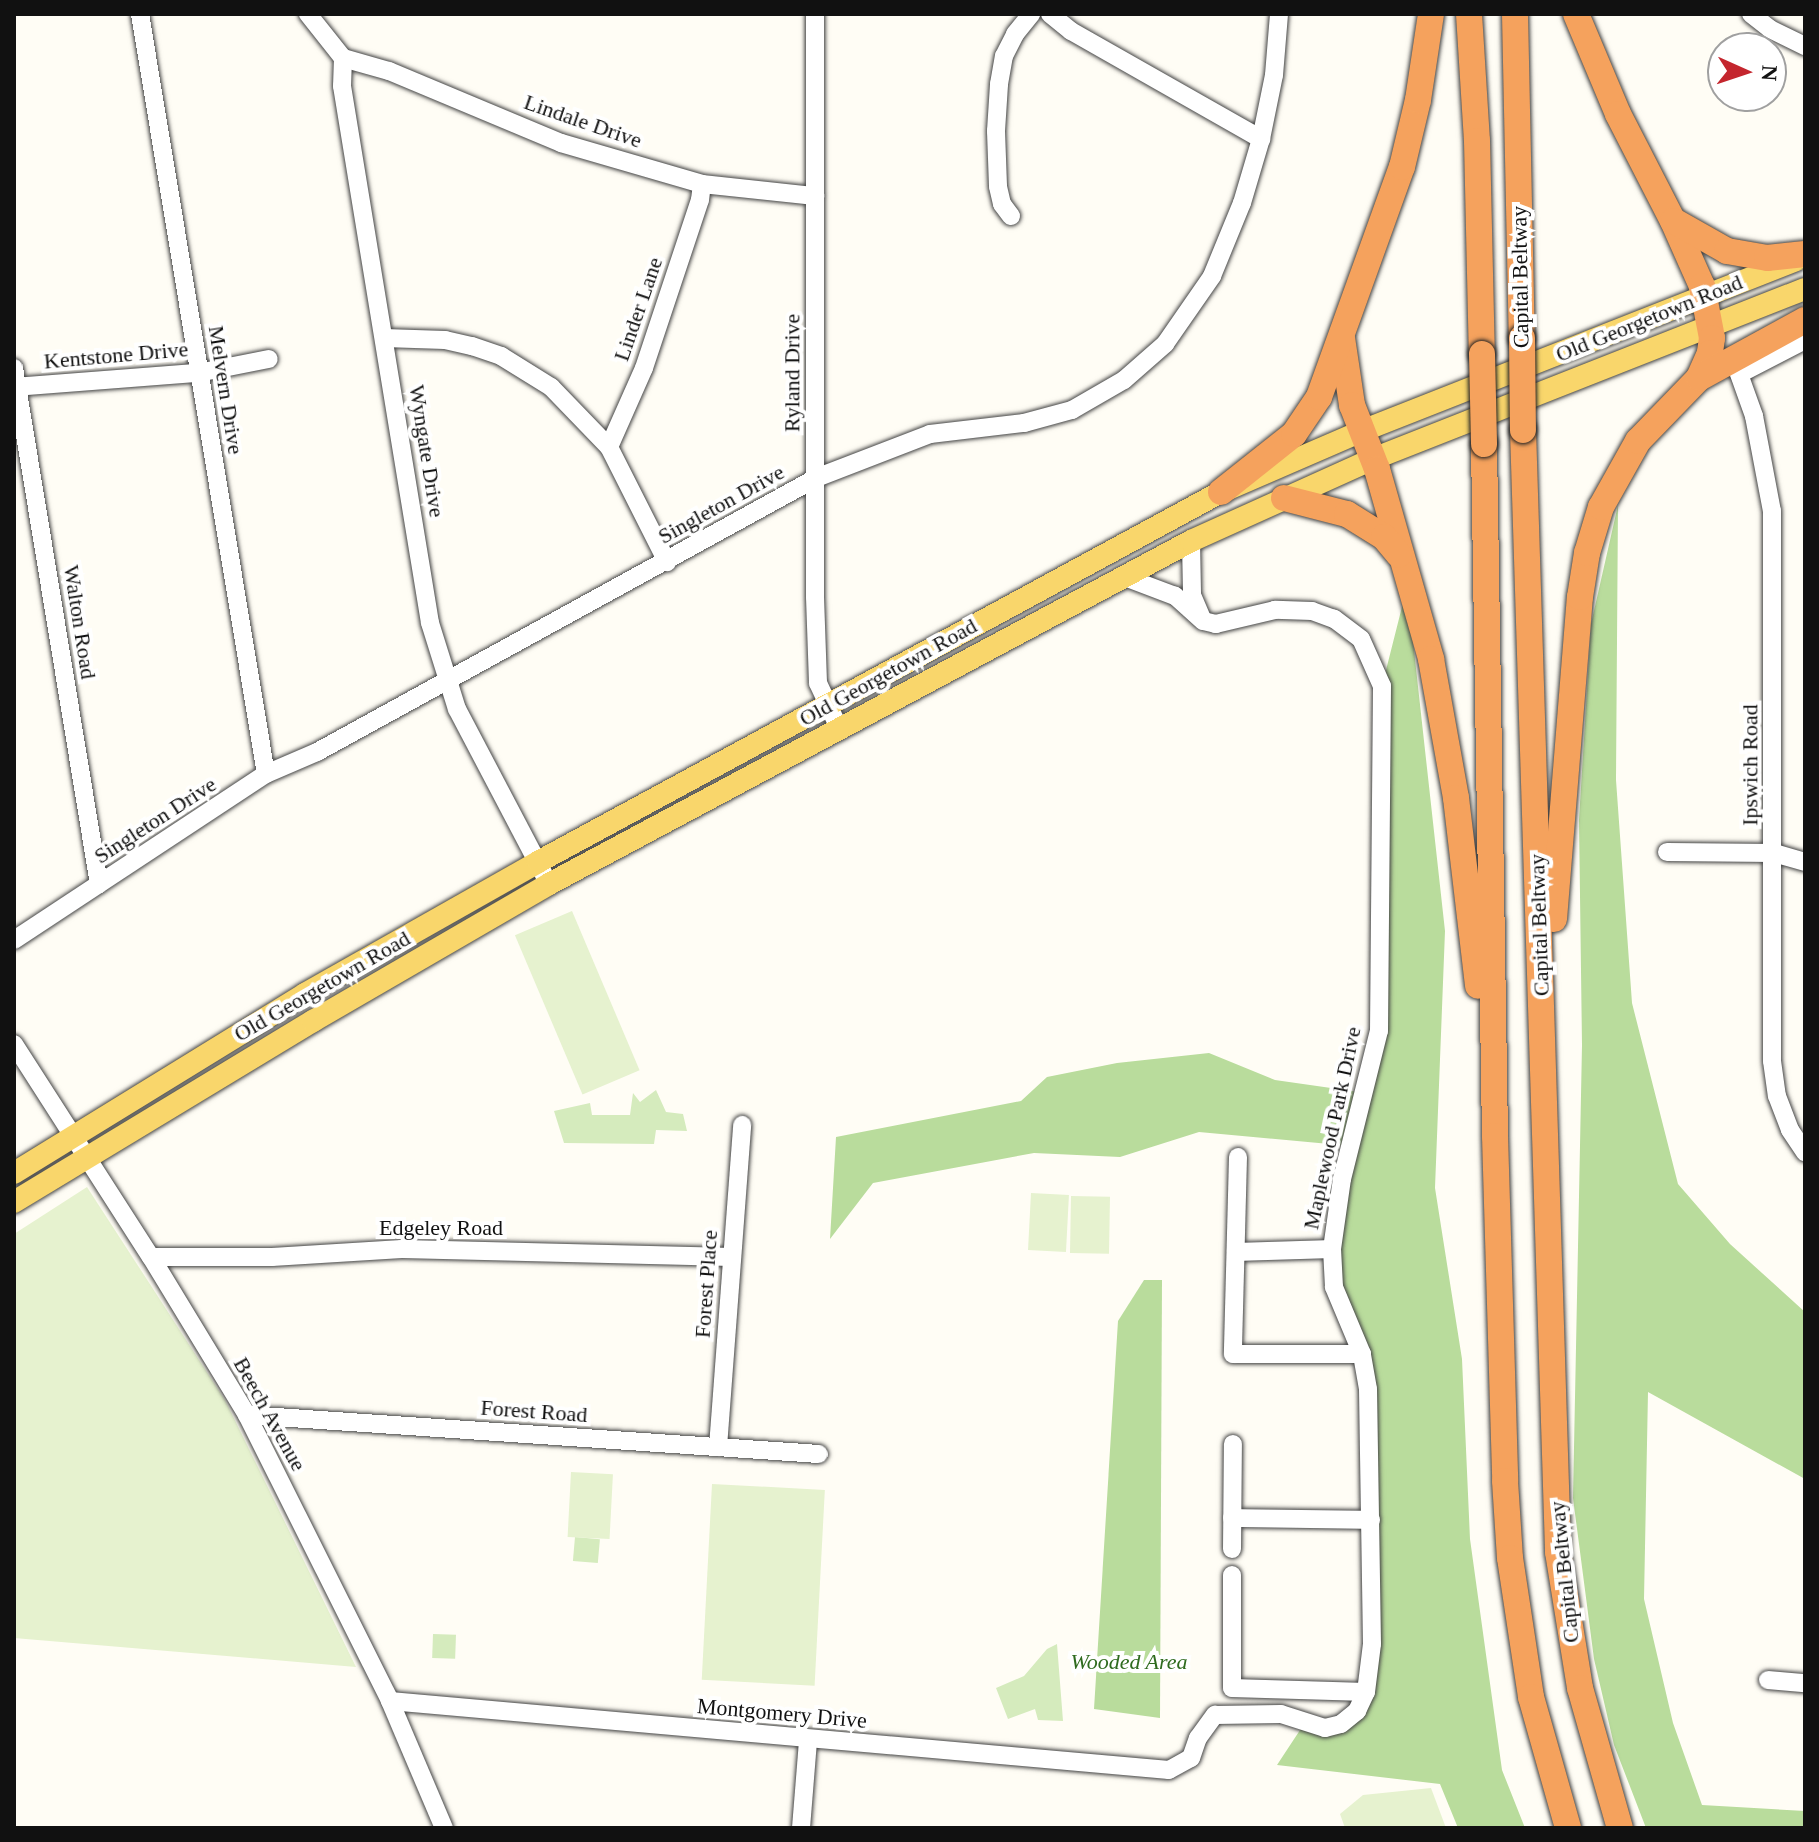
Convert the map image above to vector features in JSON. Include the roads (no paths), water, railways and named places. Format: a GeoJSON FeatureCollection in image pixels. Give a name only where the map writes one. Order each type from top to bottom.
{"type":"FeatureCollection","features":[{"type":"Feature","properties":{"kind":"highway"},"geometry":{"type":"LineString","coordinates":[[1221,492],[1298,429],[1319,397],[1402,167],[1418,100],[1431,14]]}},
{"type":"Feature","properties":{"kind":"highway","name":"Capital Beltway"},"geometry":{"type":"LineString","coordinates":[[1469,14],[1477,141],[1495,1136],[1510,1558],[1531,1697],[1568,1828]]}},
{"type":"Feature","properties":{"kind":"highway","name":"Capital Beltway"},"geometry":{"type":"LineString","coordinates":[[1515,14],[1523,430],[1558,1552],[1580,1688],[1620,1828]]}},
{"type":"Feature","properties":{"kind":"highway"},"geometry":{"type":"LineString","coordinates":[[1576,14],[1618,114],[1673,221],[1705,296],[1711,325],[1710,353],[1699,378]]}},
{"type":"Feature","properties":{"kind":"highway"},"geometry":{"type":"LineString","coordinates":[[1673,221],[1712,245],[1746,256],[1805,255]]}},
{"type":"Feature","properties":{"kind":"highway"},"geometry":{"type":"LineString","coordinates":[[1545,1134],[1559,829],[1587,553],[1601,507],[1619,471],[1660,415],[1699,378],[1805,320]]}},
{"type":"Feature","properties":{"kind":"highway"},"geometry":{"type":"LineString","coordinates":[[1342,338],[1345,378],[1405,562],[1431,659],[1456,798],[1495,1136]]}},
{"type":"Feature","properties":{"kind":"highway"},"geometry":{"type":"LineString","coordinates":[[1284,498],[1358,520],[1384,537],[1405,562]]}},
{"type":"Feature","properties":{"kind":"main road","name":"Old Georgetown Road"},"geometry":{"type":"LineString","coordinates":[[14,1173],[305,994],[538,862],[1221,492],[1362,431],[1805,255]]}},
{"type":"Feature","properties":{"kind":"main road","name":"Old Georgetown Road"},"geometry":{"type":"LineString","coordinates":[[14,1202],[549,884],[1122,576],[1191,541],[1373,459],[1805,289]]}},
{"type":"Feature","properties":{"kind":"street","name":"Melvern Drive"},"geometry":{"type":"LineString","coordinates":[[140,14],[266,774]]}},
{"type":"Feature","properties":{"kind":"street"},"geometry":{"type":"LineString","coordinates":[[308,14],[343,58]]}},
{"type":"Feature","properties":{"kind":"street","name":"Ryland Drive"},"geometry":{"type":"LineString","coordinates":[[815,14],[818,683],[839,728]]}},
{"type":"Feature","properties":{"kind":"street"},"geometry":{"type":"LineString","coordinates":[[1011,216],[1002,204],[998,186],[996,131],[999,84],[1004,56],[1015,34],[1031,14]]}},
{"type":"Feature","properties":{"kind":"street"},"geometry":{"type":"LineString","coordinates":[[1050,14],[1071,31],[1261,139]]}},
{"type":"Feature","properties":{"kind":"street","name":"Singleton Drive"},"geometry":{"type":"LineString","coordinates":[[14,940],[219,808],[266,774],[317,752],[816,478],[930,434],[1024,423],[1072,410],[1124,380],[1165,344],[1212,276],[1242,203],[1261,139],[1274,75],[1279,14]]}},
{"type":"Feature","properties":{"kind":"street"},"geometry":{"type":"LineString","coordinates":[[1751,14],[1770,29],[1805,46]]}},
{"type":"Feature","properties":{"kind":"street","name":"Lindale Drive"},"geometry":{"type":"LineString","coordinates":[[343,58],[389,71],[561,143],[702,184],[815,196]]}},
{"type":"Feature","properties":{"kind":"street","name":"Wyngate Drive"},"geometry":{"type":"LineString","coordinates":[[343,58],[342,86],[430,623],[457,709],[549,884]]}},
{"type":"Feature","properties":{"kind":"street","name":"Linder Lane"},"geometry":{"type":"LineString","coordinates":[[609,447],[644,368],[700,200],[702,184]]}},
{"type":"Feature","properties":{"kind":"street"},"geometry":{"type":"LineString","coordinates":[[384,338],[445,340],[501,356],[551,387],[609,447],[667,562]]}},
{"type":"Feature","properties":{"kind":"street","name":"Ipswich Road"},"geometry":{"type":"LineString","coordinates":[[1805,340],[1739,374],[1754,416],[1772,511],[1772,1061],[1777,1096],[1790,1130],[1805,1152]]}},
{"type":"Feature","properties":{"kind":"street","name":"Kentstone Drive"},"geometry":{"type":"LineString","coordinates":[[15,380],[198,373],[269,359]]}},
{"type":"Feature","properties":{"kind":"street","name":"Walton Road"},"geometry":{"type":"LineString","coordinates":[[15,380],[99,884]]}},
{"type":"Feature","properties":{"kind":"street"},"geometry":{"type":"LineString","coordinates":[[1191,541],[1192,595],[1203,621]]}},
{"type":"Feature","properties":{"kind":"street"},"geometry":{"type":"LineString","coordinates":[[1122,576],[1175,596],[1203,621]]}},
{"type":"Feature","properties":{"kind":"street","name":"Maplewood Park Drive"},"geometry":{"type":"LineString","coordinates":[[1203,621],[1216,624],[1290,609],[1334,619],[1361,639],[1382,686],[1379,1031],[1342,1179],[1332,1249],[1334,1287],[1362,1354],[1368,1389],[1372,1644],[1366,1692]]}},
{"type":"Feature","properties":{"kind":"street"},"geometry":{"type":"LineString","coordinates":[[1667,852],[1774,853],[1805,862]]}},
{"type":"Feature","properties":{"kind":"street","name":"Beech Avenue"},"geometry":{"type":"LineString","coordinates":[[14,1044],[151,1257],[247,1415],[390,1701],[444,1828]]}},
{"type":"Feature","properties":{"kind":"street","name":"Forest Place"},"geometry":{"type":"LineString","coordinates":[[718,1447],[742,1125]]}},
{"type":"Feature","properties":{"kind":"street"},"geometry":{"type":"LineString","coordinates":[[1238,1157],[1233,1354],[1362,1354]]}},
{"type":"Feature","properties":{"kind":"street","name":"Edgeley Road"},"geometry":{"type":"LineString","coordinates":[[151,1257],[272,1257],[402,1249],[732,1257]]}},
{"type":"Feature","properties":{"kind":"street"},"geometry":{"type":"LineString","coordinates":[[1236,1252],[1332,1249]]}},
{"type":"Feature","properties":{"kind":"street","name":"Forest Road"},"geometry":{"type":"LineString","coordinates":[[247,1415],[819,1454]]}},
{"type":"Feature","properties":{"kind":"street"},"geometry":{"type":"LineString","coordinates":[[1232,1549],[1233,1444]]}},
{"type":"Feature","properties":{"kind":"street"},"geometry":{"type":"LineString","coordinates":[[1232,1518],[1371,1520]]}},
{"type":"Feature","properties":{"kind":"street"},"geometry":{"type":"LineString","coordinates":[[1232,1575],[1232,1688],[1366,1692]]}},
{"type":"Feature","properties":{"kind":"street"},"geometry":{"type":"LineString","coordinates":[[1768,1680],[1805,1683]]}},
{"type":"Feature","properties":{"kind":"street","name":"Montgomery Drive"},"geometry":{"type":"LineString","coordinates":[[390,1701],[808,1741],[1169,1770],[1191,1758],[1198,1738],[1215,1715],[1281,1714],[1325,1728],[1341,1724],[1349,1718],[1366,1692]]}},
{"type":"Feature","properties":{"kind":"street"},"geometry":{"type":"LineString","coordinates":[[801,1828],[808,1741]]}},
{"type":"Feature","properties":{"kind":"park label","name":"Wooded Area"},"geometry":{"type":"Point","coordinates":[1129,1662]}}]}
